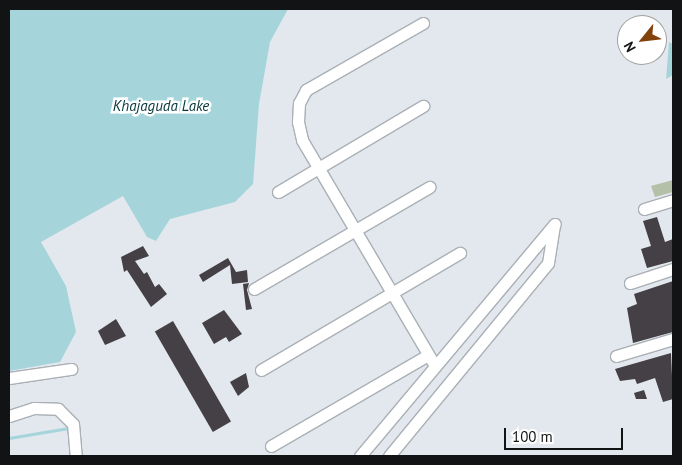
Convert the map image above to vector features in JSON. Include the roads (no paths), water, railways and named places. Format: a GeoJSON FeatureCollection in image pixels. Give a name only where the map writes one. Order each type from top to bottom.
{"type":"FeatureCollection","features":[{"type":"Feature","properties":{"kind":"street"},"geometry":{"type":"LineString","coordinates":[[423,23],[306,90],[300,103],[298,122],[302,140],[435,366]]}},
{"type":"Feature","properties":{"kind":"street"},"geometry":{"type":"LineString","coordinates":[[278,192],[423,106]]}},
{"type":"Feature","properties":{"kind":"street"},"geometry":{"type":"LineString","coordinates":[[254,288],[429,187]]}},
{"type":"Feature","properties":{"kind":"street"},"geometry":{"type":"LineString","coordinates":[[644,209],[673,200]]}},
{"type":"Feature","properties":{"kind":"street"},"geometry":{"type":"LineString","coordinates":[[360,456],[555,224],[548,263],[389,456]]}},
{"type":"Feature","properties":{"kind":"street"},"geometry":{"type":"LineString","coordinates":[[261,370],[460,254]]}},
{"type":"Feature","properties":{"kind":"street"},"geometry":{"type":"LineString","coordinates":[[630,283],[673,269]]}},
{"type":"Feature","properties":{"kind":"street"},"geometry":{"type":"LineString","coordinates":[[616,356],[673,339]]}},
{"type":"Feature","properties":{"kind":"street"},"geometry":{"type":"LineString","coordinates":[[271,446],[428,354]]}},
{"type":"Feature","properties":{"kind":"street"},"geometry":{"type":"LineString","coordinates":[[9,378],[71,369]]}},
{"type":"Feature","properties":{"kind":"street"},"geometry":{"type":"LineString","coordinates":[[9,416],[34,408],[58,409],[73,424],[76,456]]}},
{"type":"Feature","properties":{"kind":"water","name":"Khajaguda Lake"},"geometry":{"type":"Polygon","coordinates":[[[9,9],[288,9],[270,42],[259,104],[253,184],[235,202],[170,219],[156,241],[147,237],[123,196],[41,242],[66,286],[76,332],[60,362],[9,371],[9,9]]]}},
{"type":"Feature","properties":{"kind":"water"},"geometry":{"type":"Polygon","coordinates":[[[669,42],[673,44],[673,75],[666,79],[669,42]]]}},
{"type":"Feature","properties":{"kind":"waterway"},"geometry":{"type":"LineString","coordinates":[[9,438],[68,428]]}}]}
